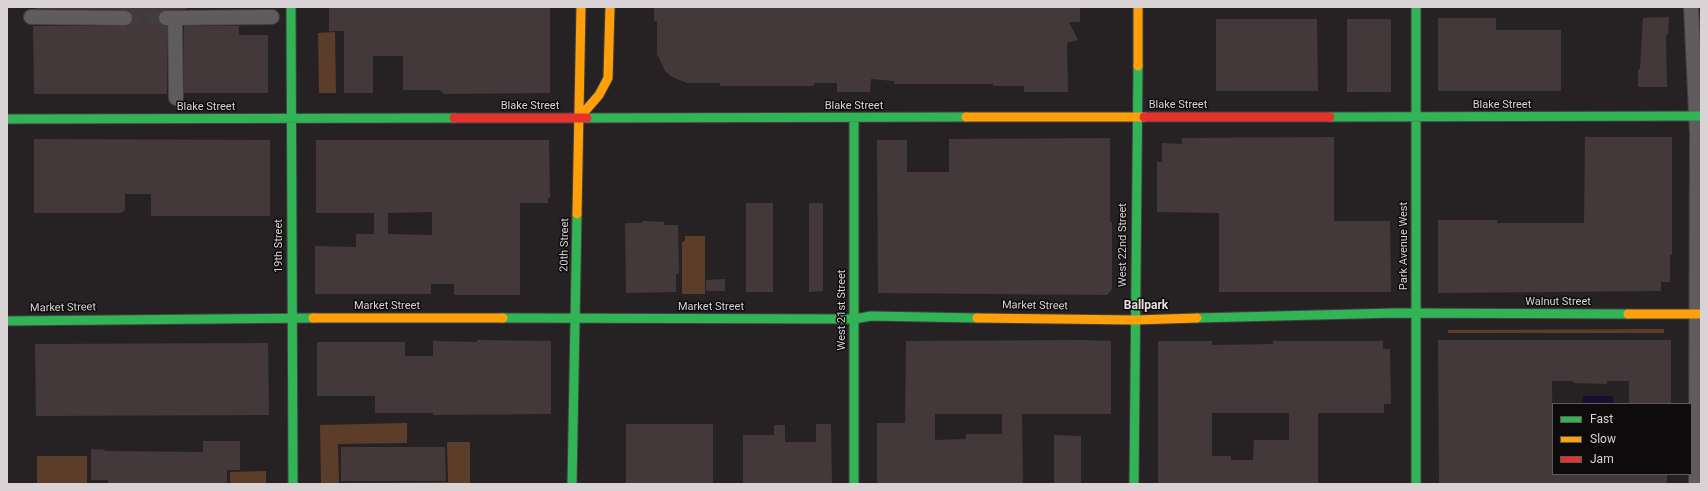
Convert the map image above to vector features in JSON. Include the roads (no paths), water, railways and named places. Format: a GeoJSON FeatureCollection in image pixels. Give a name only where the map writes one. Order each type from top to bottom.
{"type":"FeatureCollection","features":[{"type":"Feature","properties":{"kind":"main road","name":"19th Street"},"geometry":{"type":"LineString","coordinates":[[291,7],[293,484]]}},
{"type":"Feature","properties":{"kind":"main road","name":"20th Street"},"geometry":{"type":"LineString","coordinates":[[572,484],[581,7]]}},
{"type":"Feature","properties":{"kind":"main road"},"geometry":{"type":"LineString","coordinates":[[579,118],[599,95],[605,84],[609,71],[610,7]]}},
{"type":"Feature","properties":{"kind":"main road","name":"West 22nd Street"},"geometry":{"type":"LineString","coordinates":[[1134,484],[1138,7]]}},
{"type":"Feature","properties":{"kind":"main road","name":"Park Avenue West"},"geometry":{"type":"LineString","coordinates":[[1416,7],[1416,484]]}},
{"type":"Feature","properties":{"kind":"main road","name":"Blake Street"},"geometry":{"type":"LineString","coordinates":[[7,119],[1699,116]]}},
{"type":"Feature","properties":{"kind":"main road","name":"West 21st Street"},"geometry":{"type":"LineString","coordinates":[[854,118],[854,484]]}},
{"type":"Feature","properties":{"kind":"main road","name":"Walnut Street"},"geometry":{"type":"LineString","coordinates":[[1416,314],[1699,314]]}},
{"type":"Feature","properties":{"kind":"main road","name":"Market Street"},"geometry":{"type":"LineString","coordinates":[[7,321],[292,318],[854,319],[871,316],[1135,320],[1416,314]]}},
{"type":"Feature","properties":{"kind":"street"},"geometry":{"type":"LineString","coordinates":[[1691,7],[1699,116],[1699,314],[1696,484]]}},
{"type":"Feature","properties":{"kind":"street"},"geometry":{"type":"LineString","coordinates":[[31,17],[125,18]]}},
{"type":"Feature","properties":{"kind":"street"},"geometry":{"type":"LineString","coordinates":[[176,98],[171,18],[272,18]]}},
{"type":"Feature","properties":{"kind":"tunnel"},"geometry":{"type":"LineString","coordinates":[[125,18],[166,18]]}},
{"type":"Feature","properties":{"kind":"district","name":"Ballpark"},"geometry":{"type":"Point","coordinates":[1146,306]}}]}
